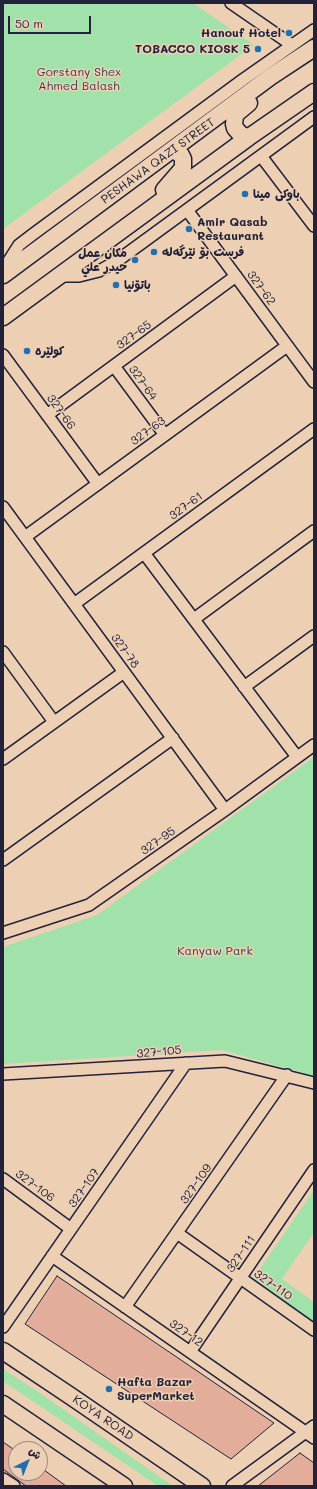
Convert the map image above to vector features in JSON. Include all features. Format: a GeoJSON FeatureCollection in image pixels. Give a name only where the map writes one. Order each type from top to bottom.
{"type":"FeatureCollection","features":[{"type":"Feature","properties":{"kind":"highway","name":"PESHAWA QAZI STREET"},"geometry":{"type":"LineString","coordinates":[[3,275],[270,78],[314,48]]}},
{"type":"Feature","properties":{"kind":"highway"},"geometry":{"type":"LineString","coordinates":[[249,137],[241,135],[235,128],[235,116],[256,96],[270,78]]}},
{"type":"Feature","properties":{"kind":"highway"},"geometry":{"type":"LineString","coordinates":[[3,317],[249,137],[314,92]]}},
{"type":"Feature","properties":{"kind":"highway"},"geometry":{"type":"LineString","coordinates":[[138,218],[181,172],[183,168],[183,159],[181,155],[173,149]]}},
{"type":"Feature","properties":{"kind":"highway","name":"KOYA ROAD"},"geometry":{"type":"LineString","coordinates":[[3,1351],[79,1401],[202,1486]]}},
{"type":"Feature","properties":{"kind":"highway"},"geometry":{"type":"LineString","coordinates":[[3,1404],[124,1486]]}},
{"type":"Feature","properties":{"kind":"street"},"geometry":{"type":"LineString","coordinates":[[234,4],[292,45]]}},
{"type":"Feature","properties":{"kind":"street"},"geometry":{"type":"LineString","coordinates":[[3,270],[19,246],[32,235],[314,30]]}},
{"type":"Feature","properties":{"kind":"street"},"geometry":{"type":"LineString","coordinates":[[58,276],[79,276],[99,271],[117,261],[314,117]]}},
{"type":"Feature","properties":{"kind":"street"},"geometry":{"type":"LineString","coordinates":[[261,156],[313,224]]}},
{"type":"Feature","properties":{"kind":"street","name":"327-62"},"geometry":{"type":"LineString","coordinates":[[187,210],[314,382]]}},
{"type":"Feature","properties":{"kind":"street","name":"327-65"},"geometry":{"type":"LineString","coordinates":[[47,415],[236,276]]}},
{"type":"Feature","properties":{"kind":"street","name":"327-63"},"geometry":{"type":"LineString","coordinates":[[25,537],[287,346]]}},
{"type":"Feature","properties":{"kind":"street","name":"327-66"},"geometry":{"type":"LineString","coordinates":[[3,355],[98,484]]}},
{"type":"Feature","properties":{"kind":"street","name":"327-64"},"geometry":{"type":"LineString","coordinates":[[114,366],[165,435]]}},
{"type":"Feature","properties":{"kind":"street","name":"327-61"},"geometry":{"type":"LineString","coordinates":[[74,604],[314,429]]}},
{"type":"Feature","properties":{"kind":"street","name":"327-78"},"geometry":{"type":"LineString","coordinates":[[3,507],[225,810]]}},
{"type":"Feature","properties":{"kind":"street"},"geometry":{"type":"LineString","coordinates":[[194,619],[314,531]]}},
{"type":"Feature","properties":{"kind":"street"},"geometry":{"type":"LineString","coordinates":[[144,553],[297,757]]}},
{"type":"Feature","properties":{"kind":"street"},"geometry":{"type":"LineString","coordinates":[[244,687],[314,636]]}},
{"type":"Feature","properties":{"kind":"street"},"geometry":{"type":"LineString","coordinates":[[3,652],[54,722]]}},
{"type":"Feature","properties":{"kind":"street"},"geometry":{"type":"LineString","coordinates":[[3,759],[124,672]]}},
{"type":"Feature","properties":{"kind":"street"},"geometry":{"type":"LineString","coordinates":[[3,860],[172,738]]}},
{"type":"Feature","properties":{"kind":"street","name":"327-95"},"geometry":{"type":"LineString","coordinates":[[3,933],[89,905],[225,810],[314,745]]}},
{"type":"Feature","properties":{"kind":"street","name":"327-105"},"geometry":{"type":"LineString","coordinates":[[3,1074],[225,1061],[287,1075],[314,1083]]}},
{"type":"Feature","properties":{"kind":"street","name":"327-107"},"geometry":{"type":"LineString","coordinates":[[3,1327],[7,1313],[52,1256],[186,1063]]}},
{"type":"Feature","properties":{"kind":"street","name":"327-109"},"geometry":{"type":"LineString","coordinates":[[125,1307],[287,1075]]}},
{"type":"Feature","properties":{"kind":"street","name":"327-111"},"geometry":{"type":"LineString","coordinates":[[190,1352],[314,1170]]}},
{"type":"Feature","properties":{"kind":"street","name":"327-106"},"geometry":{"type":"LineString","coordinates":[[3,1179],[71,1229]]}},
{"type":"Feature","properties":{"kind":"street","name":"327-110"},"geometry":{"type":"LineString","coordinates":[[177,1233],[314,1330]]}},
{"type":"Feature","properties":{"kind":"street","name":"327-12"},"geometry":{"type":"LineString","coordinates":[[52,1256],[190,1352],[311,1432]]}},
{"type":"Feature","properties":{"kind":"street"},"geometry":{"type":"LineString","coordinates":[[232,1486],[311,1432]]}},
{"type":"Feature","properties":{"kind":"street"},"geometry":{"type":"LineString","coordinates":[[3,1479],[14,1486]]}},
{"type":"Feature","properties":{"kind":"green space","name":"Gorstany Shex Ahmed Balash"},"geometry":{"type":"Polygon","coordinates":[[[3,3],[193,3],[254,45],[3,229],[3,3]]]}},
{"type":"Feature","properties":{"kind":"green space","name":"Kanyaw Park"},"geometry":{"type":"Polygon","coordinates":[[[314,757],[314,1076],[222,1050],[3,1064],[3,947],[97,915],[314,757]]]}},
{"type":"Feature","properties":{"kind":"green space"},"geometry":{"type":"Polygon","coordinates":[[[314,1190],[314,1232],[282,1279],[314,1302],[314,1322],[253,1279],[314,1190]]]}},
{"type":"Feature","properties":{"kind":"green space"},"geometry":{"type":"Polygon","coordinates":[[[3,1369],[173,1486],[158,1486],[3,1381],[3,1369]]]}},
{"type":"Feature","properties":{"kind":"building"},"geometry":{"type":"Polygon","coordinates":[[[57,1276],[274,1423],[231,1459],[25,1324],[57,1276]]]}},
{"type":"Feature","properties":{"kind":"building"},"geometry":{"type":"Polygon","coordinates":[[[3,1442],[8,1445],[8,1473],[3,1469],[3,1442]]]}},
{"type":"Feature","properties":{"kind":"building"},"geometry":{"type":"Polygon","coordinates":[[[300,1453],[314,1463],[314,1486],[258,1486],[300,1453]]]}},
{"type":"Feature","properties":{"kind":"building"},"geometry":{"type":"Polygon","coordinates":[[[48,1473],[66,1486],[26,1486],[19,1481],[48,1481],[48,1473]]]}},
{"type":"Feature","properties":{"kind":"place","name":"Hanouf Hotel"},"geometry":{"type":"Point","coordinates":[289,33]}},
{"type":"Feature","properties":{"kind":"place","name":"TOBACCO KIOSK 5"},"geometry":{"type":"Point","coordinates":[258,49]}},
{"type":"Feature","properties":{"kind":"place","name":"باوکی مینا"},"geometry":{"type":"Point","coordinates":[245,194]}},
{"type":"Feature","properties":{"kind":"place","name":"Amir Qasab Restaurant"},"geometry":{"type":"Point","coordinates":[189,229]}},
{"type":"Feature","properties":{"kind":"place","name":"فرست بۆ نێرگەلە"},"geometry":{"type":"Point","coordinates":[154,252]}},
{"type":"Feature","properties":{"kind":"place","name":"مكان عمل حيدر علي"},"geometry":{"type":"Point","coordinates":[135,260]}},
{"type":"Feature","properties":{"kind":"place","name":"باتۆنیا"},"geometry":{"type":"Point","coordinates":[116,285]}},
{"type":"Feature","properties":{"kind":"place","name":"کولێرە"},"geometry":{"type":"Point","coordinates":[27,351]}},
{"type":"Feature","properties":{"kind":"place","name":"Hafta Bazar SuperMarket"},"geometry":{"type":"Point","coordinates":[109,1389]}}]}
